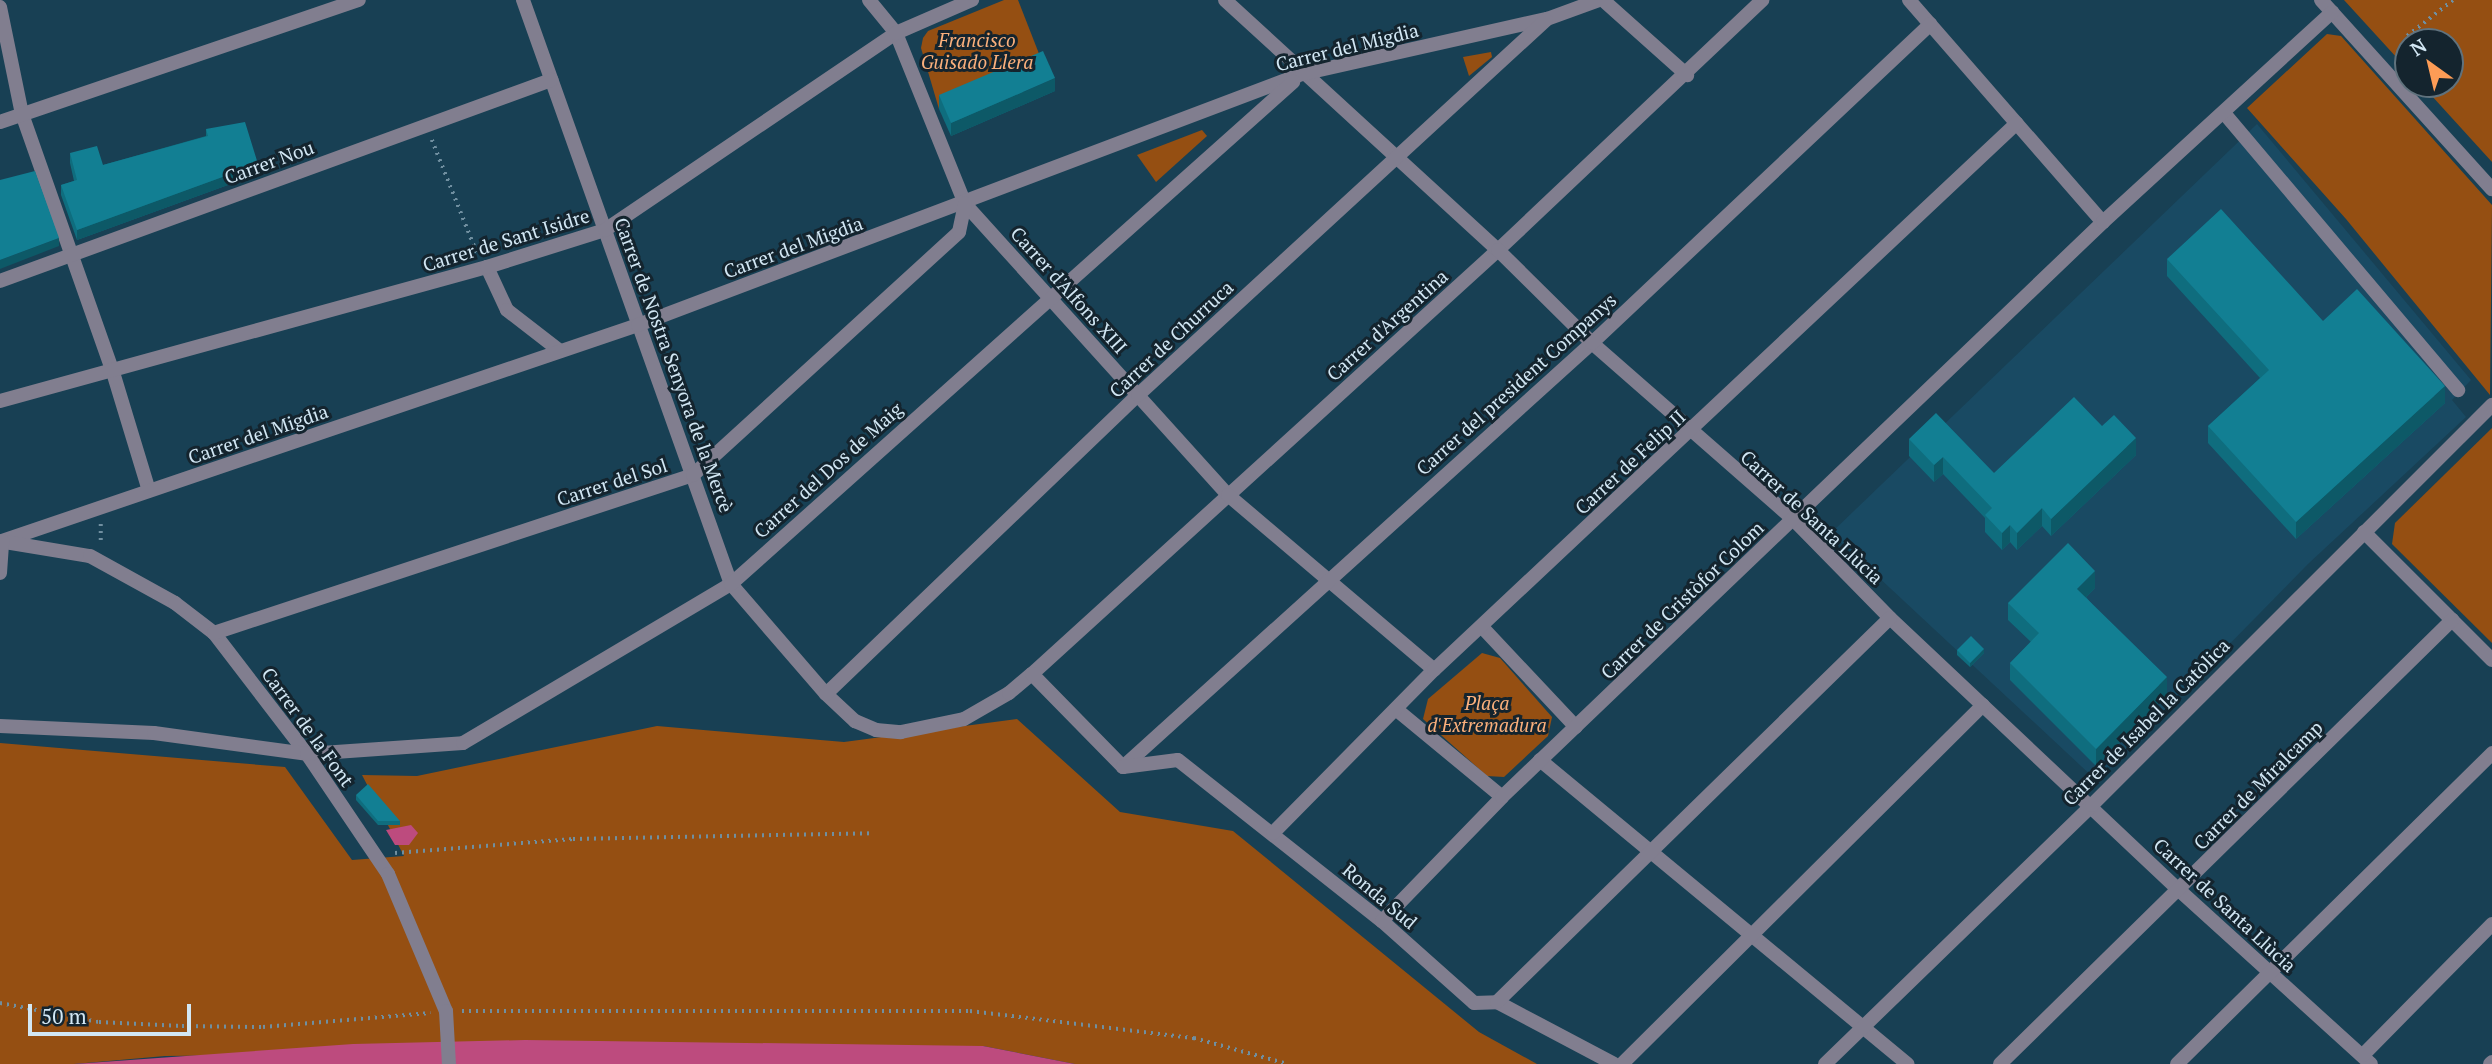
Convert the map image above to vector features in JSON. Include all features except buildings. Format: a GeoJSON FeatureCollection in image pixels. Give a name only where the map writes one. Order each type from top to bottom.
{"type":"FeatureCollection","features":[{"type":"Feature","properties":{"kind":"street"},"geometry":{"type":"LineString","coordinates":[[0,122],[331,3],[359,0]]}},
{"type":"Feature","properties":{"kind":"street","name":"Carrer de Nostra Senyora de la Mercè"},"geometry":{"type":"LineString","coordinates":[[523,0],[731,584],[826,694],[867,728],[901,732],[964,719],[1009,694],[1032,674]]}},
{"type":"Feature","properties":{"kind":"street","name":"Carrer d'Alfons XIII"},"geometry":{"type":"LineString","coordinates":[[870,0],[895,33],[965,204],[1228,495],[1434,670]]}},
{"type":"Feature","properties":{"kind":"street","name":"Carrer de Sant Isidre"},"geometry":{"type":"LineString","coordinates":[[0,401],[487,267],[605,230],[895,33],[972,0]]}},
{"type":"Feature","properties":{"kind":"street","name":"Carrer de Santa Llùcia"},"geometry":{"type":"LineString","coordinates":[[1225,0],[1302,74],[1398,157],[1498,250],[1592,343],[1794,520],[1890,618],[2269,974],[2367,1060]]}},
{"type":"Feature","properties":{"kind":"street"},"geometry":{"type":"LineString","coordinates":[[1601,0],[1687,75]]}},
{"type":"Feature","properties":{"kind":"street","name":"Carrer del Migdia"},"geometry":{"type":"LineString","coordinates":[[1,541],[638,325],[965,204],[1302,74],[1547,19],[1601,0]]}},
{"type":"Feature","properties":{"kind":"street","name":"Carrer d'Argentina"},"geometry":{"type":"LineString","coordinates":[[1032,674],[1498,250],[1687,75],[1762,0]]}},
{"type":"Feature","properties":{"kind":"street"},"geometry":{"type":"LineString","coordinates":[[1909,0],[2103,222]]}},
{"type":"Feature","properties":{"kind":"street"},"geometry":{"type":"LineString","coordinates":[[2321,0],[2492,189]]}},
{"type":"Feature","properties":{"kind":"street"},"geometry":{"type":"LineString","coordinates":[[0,7],[22,114],[113,369],[149,491]]}},
{"type":"Feature","properties":{"kind":"street","name":"Carrer de Cristòfor Colom"},"geometry":{"type":"LineString","coordinates":[[1382,921],[1540,760],[2103,222],[2332,12]]}},
{"type":"Feature","properties":{"kind":"street","name":"Carrer de Churruca"},"geometry":{"type":"LineString","coordinates":[[826,694],[1138,395],[1547,19]]}},
{"type":"Feature","properties":{"kind":"street","name":"Carrer del president Companys"},"geometry":{"type":"LineString","coordinates":[[1123,767],[1592,343],[1930,24]]}},
{"type":"Feature","properties":{"kind":"street","name":"Carrer del Dos de Maig"},"geometry":{"type":"LineString","coordinates":[[0,726],[154,733],[307,754],[463,743],[731,584],[1048,297],[1302,74]]}},
{"type":"Feature","properties":{"kind":"street","name":"Carrer Nou"},"geometry":{"type":"LineString","coordinates":[[0,281],[551,80]]}},
{"type":"Feature","properties":{"kind":"street"},"geometry":{"type":"LineString","coordinates":[[2224,113],[2458,390]]}},
{"type":"Feature","properties":{"kind":"street","name":"Carrer de Felip II"},"geometry":{"type":"LineString","coordinates":[[1273,833],[1434,670],[2017,123]]}},
{"type":"Feature","properties":{"kind":"street","name":"Carrer del Sol"},"geometry":{"type":"LineString","coordinates":[[214,633],[693,475],[959,232],[965,204]]}},
{"type":"Feature","properties":{"kind":"street"},"geometry":{"type":"LineString","coordinates":[[487,267],[507,310],[560,351]]}},
{"type":"Feature","properties":{"kind":"street","name":"Carrer de Isabel la Catòlica"},"geometry":{"type":"LineString","coordinates":[[1825,1064],[2092,805],[2492,405]]}},
{"type":"Feature","properties":{"kind":"street"},"geometry":{"type":"LineString","coordinates":[[2364,532],[2492,660]]}},
{"type":"Feature","properties":{"kind":"street"},"geometry":{"type":"LineString","coordinates":[[0,573],[1,541]]}},
{"type":"Feature","properties":{"kind":"street","name":"Carrer de la Font"},"geometry":{"type":"LineString","coordinates":[[1,541],[90,556],[175,603],[214,633],[307,754],[388,873],[446,1014],[449,1064]]}},
{"type":"Feature","properties":{"kind":"street"},"geometry":{"type":"LineString","coordinates":[[1497,1002],[1650,849],[1890,618]]}},
{"type":"Feature","properties":{"kind":"street","name":"Carrer de Miralcamp"},"geometry":{"type":"LineString","coordinates":[[2000,1064],[2452,620]]}},
{"type":"Feature","properties":{"kind":"street"},"geometry":{"type":"LineString","coordinates":[[1482,627],[1576,727]]}},
{"type":"Feature","properties":{"kind":"street"},"geometry":{"type":"LineString","coordinates":[[1032,674],[1123,767]]}},
{"type":"Feature","properties":{"kind":"street"},"geometry":{"type":"LineString","coordinates":[[1622,1064],[1983,705]]}},
{"type":"Feature","properties":{"kind":"street"},"geometry":{"type":"LineString","coordinates":[[1396,710],[1502,797]]}},
{"type":"Feature","properties":{"kind":"street"},"geometry":{"type":"LineString","coordinates":[[2176,1064],[2492,753]]}},
{"type":"Feature","properties":{"kind":"street","name":"Ronda Sud"},"geometry":{"type":"LineString","coordinates":[[1123,767],[1178,760],[1382,921],[1474,1003],[1497,1002],[1614,1064]]}},
{"type":"Feature","properties":{"kind":"street"},"geometry":{"type":"LineString","coordinates":[[1540,760],[1907,1064]]}},
{"type":"Feature","properties":{"kind":"street"},"geometry":{"type":"LineString","coordinates":[[2367,1060],[2492,924]]}},
{"type":"Feature","properties":{"kind":"path"},"geometry":{"type":"LineString","coordinates":[[2389,74],[2403,61],[2407,36],[2453,0]]}},
{"type":"Feature","properties":{"kind":"path"},"geometry":{"type":"LineString","coordinates":[[426,125],[478,255],[487,267]]}},
{"type":"Feature","properties":{"kind":"path"},"geometry":{"type":"LineString","coordinates":[[101,508],[102,563]]}},
{"type":"Feature","properties":{"kind":"path"},"geometry":{"type":"LineString","coordinates":[[376,855],[573,839],[874,833]]}},
{"type":"Feature","properties":{"kind":"path"},"geometry":{"type":"LineString","coordinates":[[0,1003],[99,1022],[263,1027],[446,1014],[970,1011],[1194,1038],[1288,1064]]}},
{"type":"Feature","properties":{"kind":"shaded area"},"geometry":{"type":"Polygon","coordinates":[[[2257,124],[2471,380],[2452,400],[2466,417],[2308,564],[2096,780],[1831,533],[2257,124]]]}},
{"type":"Feature","properties":{"kind":"shaded area"},"geometry":{"type":"Polygon","coordinates":[[[411,825],[418,833],[409,845],[395,845],[386,830],[411,825]]]}},
{"type":"Feature","properties":{"kind":"shaded area"},"geometry":{"type":"Polygon","coordinates":[[[525,1040],[983,1046],[1075,1064],[74,1064],[353,1044],[525,1040]]]}},
{"type":"Feature","properties":{"kind":"green space","name":"Francisco Guisado Llera"},"geometry":{"type":"Polygon","coordinates":[[[1004,0],[1018,0],[1043,64],[939,109],[921,48],[923,38],[928,31],[1004,0]]]}},
{"type":"Feature","properties":{"kind":"green space"},"geometry":{"type":"Polygon","coordinates":[[[2344,0],[2492,0],[2492,162],[2434,98],[2464,98],[2464,28],[2394,28],[2394,55],[2344,0]]]}},
{"type":"Feature","properties":{"kind":"green space"},"geometry":{"type":"Polygon","coordinates":[[[2327,34],[2341,36],[2492,205],[2490,395],[2346,219],[2247,108],[2327,34]]]}},
{"type":"Feature","properties":{"kind":"green space"},"geometry":{"type":"Polygon","coordinates":[[[1491,52],[1492,57],[1469,76],[1463,57],[1491,52]]]}},
{"type":"Feature","properties":{"kind":"green space"},"geometry":{"type":"Polygon","coordinates":[[[1202,130],[1207,136],[1156,182],[1137,155],[1202,130]]]}},
{"type":"Feature","properties":{"kind":"green space"},"geometry":{"type":"Polygon","coordinates":[[[2492,428],[2492,643],[2392,544],[2395,523],[2492,428]]]}},
{"type":"Feature","properties":{"kind":"green space","name":"Plaça d'Extremadura"},"geometry":{"type":"Polygon","coordinates":[[[1482,653],[1500,658],[1552,717],[1548,736],[1504,777],[1487,776],[1423,719],[1428,699],[1482,653]]]}},
{"type":"Feature","properties":{"kind":"green space"},"geometry":{"type":"Polygon","coordinates":[[[1017,719],[1120,812],[1233,831],[1479,1032],[1537,1064],[1075,1064],[983,1046],[165,1056],[74,1064],[0,1064],[0,743],[285,767],[352,860],[404,856],[362,775],[417,776],[657,726],[844,742],[1017,719]]]}}]}
